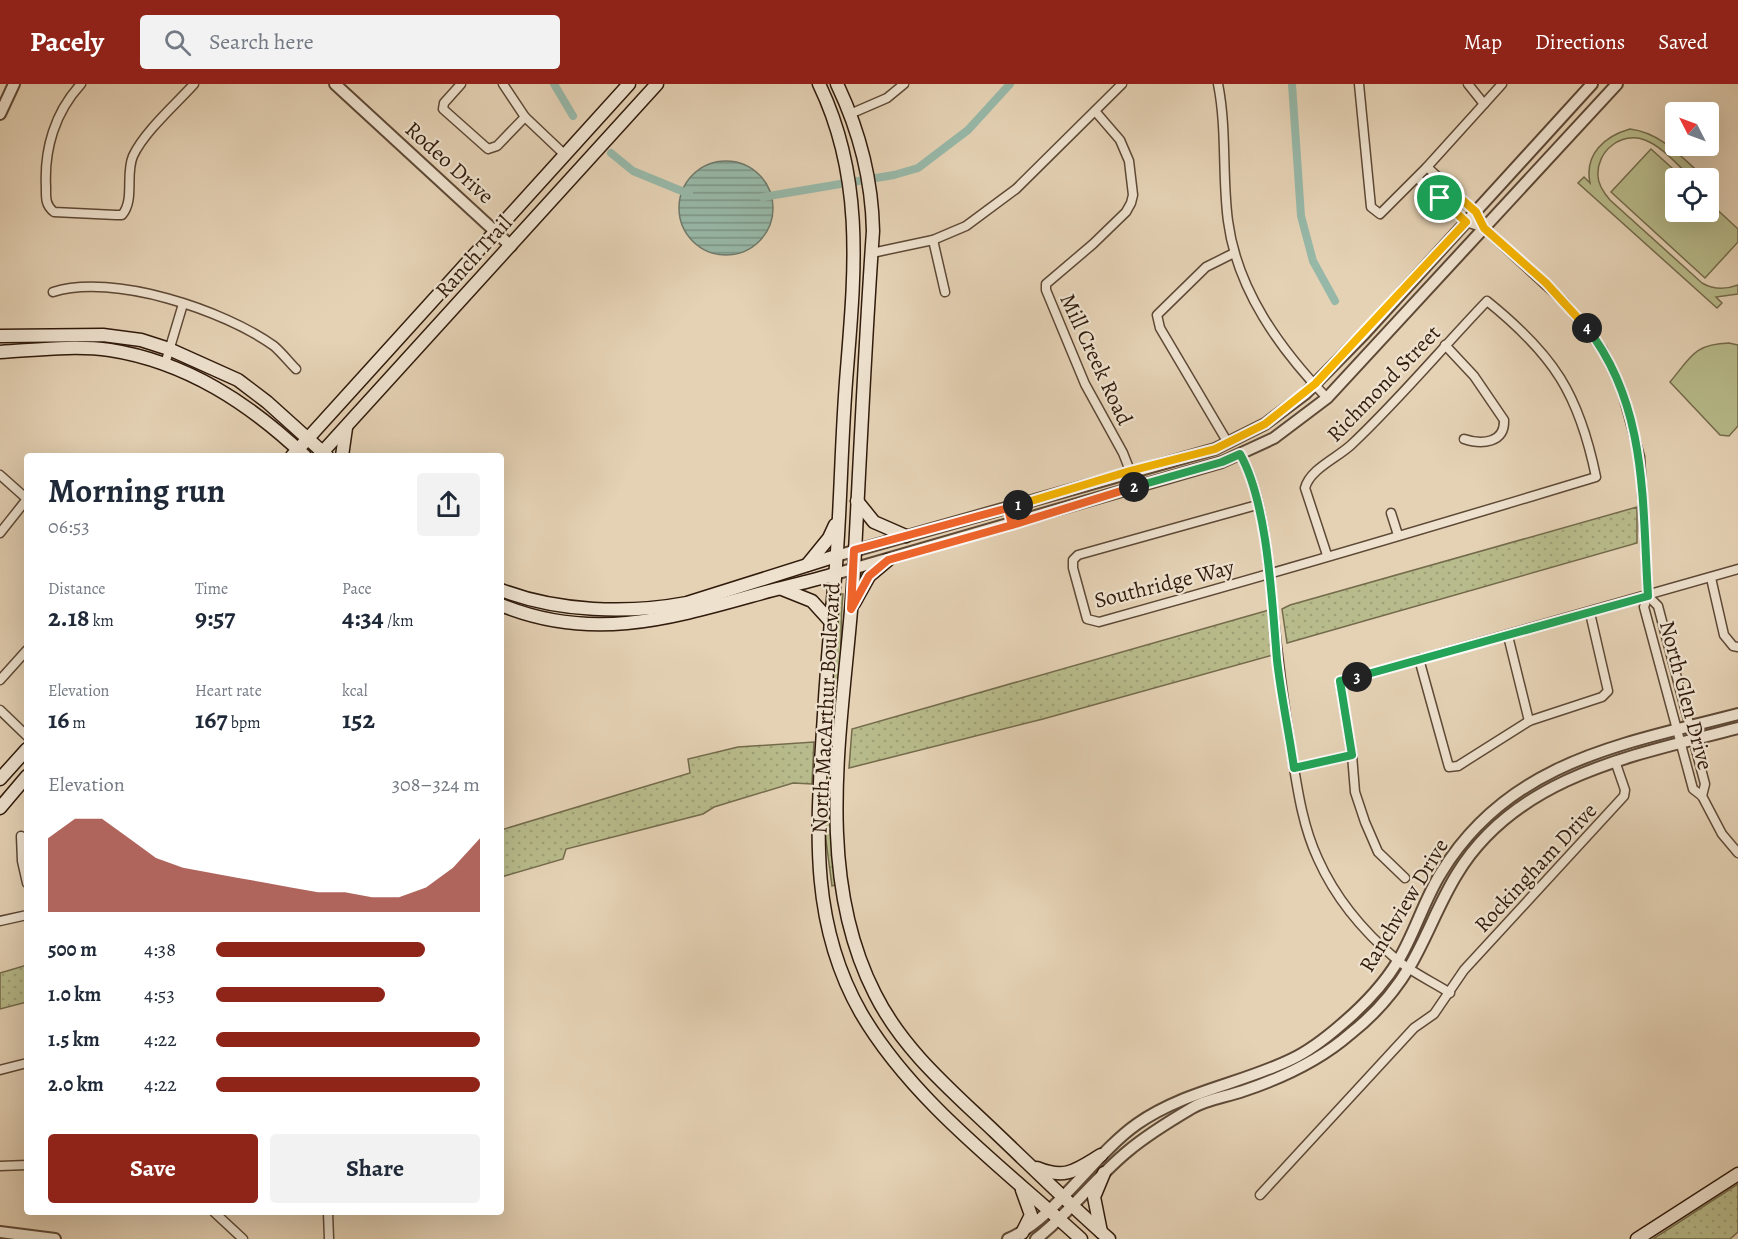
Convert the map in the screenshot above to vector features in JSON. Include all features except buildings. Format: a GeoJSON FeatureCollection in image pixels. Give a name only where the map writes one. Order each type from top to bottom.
{"type":"FeatureCollection","features":[{"type":"Feature","properties":{"kind":"main road","name":"Ranch Trail"},"geometry":{"type":"LineString","coordinates":[[299,453],[308,439],[629,84]]}},
{"type":"Feature","properties":{"kind":"main road","name":"Ranch Trail"},"geometry":{"type":"LineString","coordinates":[[325,453],[346,426],[657,84]]}},
{"type":"Feature","properties":{"kind":"main road","name":"North MacArthur Boulevard"},"geometry":{"type":"LineString","coordinates":[[819,84],[846,160],[854,209],[853,267],[836,574],[818,797],[817,849],[824,910],[850,993],[894,1063],[925,1098],[1081,1239]]}},
{"type":"Feature","properties":{"kind":"main road","name":"North MacArthur Boulevard"},"geometry":{"type":"LineString","coordinates":[[837,84],[865,155],[873,209],[854,569],[837,803],[838,853],[844,899],[864,970],[895,1030],[942,1083],[1105,1236]]}},
{"type":"Feature","properties":{"kind":"main road"},"geometry":{"type":"LineString","coordinates":[[615,99],[630,114]]}},
{"type":"Feature","properties":{"kind":"main road"},"geometry":{"type":"LineString","coordinates":[[0,336],[103,335],[141,340],[169,349],[238,380],[308,439],[321,453]]}},
{"type":"Feature","properties":{"kind":"main road"},"geometry":{"type":"LineString","coordinates":[[0,352],[71,348],[109,350],[165,364],[228,393],[257,412],[297,453]]}},
{"type":"Feature","properties":{"kind":"main road"},"geometry":{"type":"LineString","coordinates":[[847,371],[865,374]]}},
{"type":"Feature","properties":{"kind":"main road"},"geometry":{"type":"LineString","coordinates":[[342,453],[346,426]]}},
{"type":"Feature","properties":{"kind":"main road"},"geometry":{"type":"LineString","coordinates":[[857,501],[874,522],[906,536]]}},
{"type":"Feature","properties":{"kind":"main road"},"geometry":{"type":"LineString","coordinates":[[807,565],[829,538],[838,519]]}},
{"type":"Feature","properties":{"kind":"main road"},"geometry":{"type":"LineString","coordinates":[[504,591],[529,601],[605,609],[687,603],[836,556]]}},
{"type":"Feature","properties":{"kind":"main road"},"geometry":{"type":"LineString","coordinates":[[851,609],[869,576],[888,560]]}},
{"type":"Feature","properties":{"kind":"main road"},"geometry":{"type":"LineString","coordinates":[[504,606],[543,618],[580,624],[635,622],[683,616],[836,574]]}},
{"type":"Feature","properties":{"kind":"main road"},"geometry":{"type":"LineString","coordinates":[[781,589],[812,601],[831,622]]}},
{"type":"Feature","properties":{"kind":"main road"},"geometry":{"type":"LineString","coordinates":[[635,608],[635,622]]}},
{"type":"Feature","properties":{"kind":"main road"},"geometry":{"type":"LineString","coordinates":[[0,779],[24,752]]}},
{"type":"Feature","properties":{"kind":"main road"},"geometry":{"type":"LineString","coordinates":[[0,808],[24,780]]}},
{"type":"Feature","properties":{"kind":"main road"},"geometry":{"type":"LineString","coordinates":[[821,894],[844,899]]}},
{"type":"Feature","properties":{"kind":"main road"},"geometry":{"type":"LineString","coordinates":[[824,910],[844,899]]}},
{"type":"Feature","properties":{"kind":"main road"},"geometry":{"type":"LineString","coordinates":[[1031,1166],[1053,1174],[1071,1173],[1101,1155]]}},
{"type":"Feature","properties":{"kind":"main road"},"geometry":{"type":"LineString","coordinates":[[1104,1173],[1094,1197],[1105,1236]]}},
{"type":"Feature","properties":{"kind":"main road"},"geometry":{"type":"LineString","coordinates":[[1637,1239],[1738,1174]]}},
{"type":"Feature","properties":{"kind":"main road"},"geometry":{"type":"LineString","coordinates":[[1018,1181],[1029,1202],[1031,1215],[1022,1233]]}},
{"type":"Feature","properties":{"kind":"street"},"geometry":{"type":"LineString","coordinates":[[0,114],[14,84]]}},
{"type":"Feature","properties":{"kind":"street"},"geometry":{"type":"LineString","coordinates":[[81,84],[63,110],[48,145],[45,165],[46,203],[54,212],[116,216],[122,215],[128,209],[130,164],[139,146],[194,84]]}},
{"type":"Feature","properties":{"kind":"street","name":"Rodeo Drive"},"geometry":{"type":"LineString","coordinates":[[335,84],[511,246]]}},
{"type":"Feature","properties":{"kind":"street"},"geometry":{"type":"LineString","coordinates":[[461,84],[444,103],[443,109],[488,149],[497,146],[525,117]]}},
{"type":"Feature","properties":{"kind":"street"},"geometry":{"type":"LineString","coordinates":[[504,84],[525,117],[564,154]]}},
{"type":"Feature","properties":{"kind":"street"},"geometry":{"type":"LineString","coordinates":[[850,114],[887,98],[904,84]]}},
{"type":"Feature","properties":{"kind":"street"},"geometry":{"type":"LineString","coordinates":[[872,253],[933,240],[966,226],[996,206],[1122,84]]}},
{"type":"Feature","properties":{"kind":"street"},"geometry":{"type":"LineString","coordinates":[[1218,84],[1228,220],[1234,253],[1258,308],[1277,339],[1327,398]]}},
{"type":"Feature","properties":{"kind":"street"},"geometry":{"type":"LineString","coordinates":[[1359,84],[1371,207],[1380,214],[1427,167],[1502,84]]}},
{"type":"Feature","properties":{"kind":"street"},"geometry":{"type":"LineString","coordinates":[[1468,84],[1484,104]]}},
{"type":"Feature","properties":{"kind":"street"},"geometry":{"type":"LineString","coordinates":[[836,556],[1130,471],[1215,449],[1265,424],[1315,384],[1593,84],[1606,95]]}},
{"type":"Feature","properties":{"kind":"street"},"geometry":{"type":"LineString","coordinates":[[836,574],[1012,525],[1222,462],[1274,438],[1327,398],[1617,84]]}},
{"type":"Feature","properties":{"kind":"street","name":"Mill Creek Road"},"geometry":{"type":"LineString","coordinates":[[1095,111],[1120,140],[1129,161],[1133,195],[1131,203],[1126,212],[1093,244],[1046,284],[1046,290],[1080,374],[1123,453],[1136,486]]}},
{"type":"Feature","properties":{"kind":"street"},"geometry":{"type":"LineString","coordinates":[[1427,167],[1476,212],[1484,228],[1564,302],[1603,350],[1621,388],[1640,457],[1648,596]]}},
{"type":"Feature","properties":{"kind":"street"},"geometry":{"type":"LineString","coordinates":[[1417,177],[1466,222],[1484,228]]}},
{"type":"Feature","properties":{"kind":"street"},"geometry":{"type":"LineString","coordinates":[[1440,198],[1449,188]]}},
{"type":"Feature","properties":{"kind":"street"},"geometry":{"type":"LineString","coordinates":[[933,240],[945,292]]}},
{"type":"Feature","properties":{"kind":"street"},"geometry":{"type":"LineString","coordinates":[[1228,443],[1160,328],[1157,315],[1206,267],[1234,253]]}},
{"type":"Feature","properties":{"kind":"street"},"geometry":{"type":"LineString","coordinates":[[53,292],[71,286],[106,288],[136,292],[209,311],[243,327],[276,348],[296,369]]}},
{"type":"Feature","properties":{"kind":"street","name":"Richmond Street"},"geometry":{"type":"LineString","coordinates":[[1327,555],[1305,488],[1307,479],[1342,453],[1378,420],[1487,301],[1526,334],[1560,376],[1574,400],[1587,434],[1596,477]]}},
{"type":"Feature","properties":{"kind":"street"},"geometry":{"type":"LineString","coordinates":[[165,364],[183,304]]}},
{"type":"Feature","properties":{"kind":"street"},"geometry":{"type":"LineString","coordinates":[[1445,345],[1474,376],[1504,420],[1504,428],[1500,436],[1488,442],[1477,443],[1464,439]]}},
{"type":"Feature","properties":{"kind":"street"},"geometry":{"type":"LineString","coordinates":[[1240,454],[1257,505],[1270,575],[1278,663],[1294,768],[1310,839],[1331,885],[1361,926],[1398,961],[1450,993]]}},
{"type":"Feature","properties":{"kind":"street"},"geometry":{"type":"LineString","coordinates":[[0,475],[24,496]]}},
{"type":"Feature","properties":{"kind":"street","name":"Southridge Way"},"geometry":{"type":"LineString","coordinates":[[1257,505],[1078,555],[1073,560],[1073,568],[1085,615],[1094,622],[1270,575],[1327,555],[1596,477]]}},
{"type":"Feature","properties":{"kind":"street"},"geometry":{"type":"LineString","coordinates":[[0,533],[24,503]]}},
{"type":"Feature","properties":{"kind":"street"},"geometry":{"type":"LineString","coordinates":[[1008,508],[1012,525]]}},
{"type":"Feature","properties":{"kind":"street"},"geometry":{"type":"LineString","coordinates":[[1391,513],[1398,536]]}},
{"type":"Feature","properties":{"kind":"street"},"geometry":{"type":"LineString","coordinates":[[1405,878],[1377,852],[1355,792],[1352,755],[1340,681],[1590,613],[1738,569]]}},
{"type":"Feature","properties":{"kind":"street"},"geometry":{"type":"LineString","coordinates":[[1711,578],[1724,635],[1736,646]]}},
{"type":"Feature","properties":{"kind":"street","name":"North Glen Drive"},"geometry":{"type":"LineString","coordinates":[[1702,796],[1705,784],[1658,606],[1648,596],[1644,607],[1693,789],[1702,796],[1722,834],[1738,853]]}},
{"type":"Feature","properties":{"kind":"street"},"geometry":{"type":"LineString","coordinates":[[1419,659],[1449,767],[1458,766],[1529,721],[1602,697],[1608,691],[1590,613]]}},
{"type":"Feature","properties":{"kind":"street"},"geometry":{"type":"LineString","coordinates":[[1508,636],[1529,721]]}},
{"type":"Feature","properties":{"kind":"street"},"geometry":{"type":"LineString","coordinates":[[0,680],[24,653]]}},
{"type":"Feature","properties":{"kind":"street"},"geometry":{"type":"LineString","coordinates":[[0,710],[24,733]]}},
{"type":"Feature","properties":{"kind":"street","name":"Ranchview Drive"},"geometry":{"type":"LineString","coordinates":[[1008,1239],[1022,1233],[1101,1155],[1138,1123],[1172,1103],[1293,1059],[1341,1025],[1398,961],[1445,866],[1467,838],[1513,794],[1566,764],[1676,730],[1738,714]]}},
{"type":"Feature","properties":{"kind":"street","name":"Ranchview Drive"},"geometry":{"type":"LineString","coordinates":[[1036,1239],[1144,1138],[1193,1107],[1241,1092],[1297,1070],[1337,1046],[1395,988],[1410,967],[1457,872],[1492,830],[1522,806],[1562,781],[1615,760],[1738,728]]}},
{"type":"Feature","properties":{"kind":"street"},"geometry":{"type":"LineString","coordinates":[[1294,768],[1352,755]]}},
{"type":"Feature","properties":{"kind":"street","name":"Rockingham Drive"},"geometry":{"type":"LineString","coordinates":[[1260,1196],[1414,1028],[1434,1014],[1464,970],[1624,796],[1625,790],[1615,760]]}},
{"type":"Feature","properties":{"kind":"street"},"geometry":{"type":"LineString","coordinates":[[1513,794],[1522,806]]}},
{"type":"Feature","properties":{"kind":"street"},"geometry":{"type":"LineString","coordinates":[[21,836],[24,870]]}},
{"type":"Feature","properties":{"kind":"street"},"geometry":{"type":"LineString","coordinates":[[0,921],[24,916]]}},
{"type":"Feature","properties":{"kind":"street"},"geometry":{"type":"LineString","coordinates":[[0,1070],[24,1065]]}},
{"type":"Feature","properties":{"kind":"street"},"geometry":{"type":"LineString","coordinates":[[1237,1079],[1241,1092]]}},
{"type":"Feature","properties":{"kind":"street"},"geometry":{"type":"LineString","coordinates":[[0,1166],[24,1165]]}},
{"type":"Feature","properties":{"kind":"street"},"geometry":{"type":"LineString","coordinates":[[217,1215],[243,1239]]}},
{"type":"Feature","properties":{"kind":"street"},"geometry":{"type":"LineString","coordinates":[[328,1215],[329,1239]]}},
{"type":"Feature","properties":{"kind":"street"},"geometry":{"type":"LineString","coordinates":[[0,1232],[55,1239]]}},
{"type":"Feature","properties":{"kind":"green space"},"geometry":{"type":"Polygon","coordinates":[[[1630,129],[1652,136],[1665,143],[1665,153],[1645,140],[1628,138],[1619,141],[1606,151],[1601,159],[1598,176],[1600,186],[1610,200],[1702,283],[1720,288],[1738,285],[1738,294],[1716,297],[1722,303],[1717,308],[1578,183],[1584,177],[1590,183],[1590,163],[1593,155],[1612,136],[1630,129]]]}},
{"type":"Feature","properties":{"kind":"green space"},"geometry":{"type":"Polygon","coordinates":[[[1651,149],[1672,168],[1665,168],[1665,222],[1719,222],[1719,211],[1738,229],[1738,242],[1705,278],[1611,192],[1651,149]]]}},
{"type":"Feature","properties":{"kind":"green space"},"geometry":{"type":"Polygon","coordinates":[[[1668,156],[1681,156],[1694,168],[1681,168],[1668,156]]]}},
{"type":"Feature","properties":{"kind":"green space"},"geometry":{"type":"Polygon","coordinates":[[[1729,343],[1738,345],[1738,426],[1729,436],[1720,435],[1670,382],[1700,349],[1729,343]]]}},
{"type":"Feature","properties":{"kind":"green space"},"geometry":{"type":"Polygon","coordinates":[[[1637,507],[1637,543],[1287,643],[1282,609],[1290,605],[1637,507]]]}},
{"type":"Feature","properties":{"kind":"green space"},"geometry":{"type":"Polygon","coordinates":[[[838,594],[843,594],[840,711],[834,810],[835,885],[832,886],[823,818],[838,594]]]}},
{"type":"Feature","properties":{"kind":"green space"},"geometry":{"type":"Polygon","coordinates":[[[1269,610],[1273,655],[1043,719],[849,768],[852,729],[1269,610]]]}},
{"type":"Feature","properties":{"kind":"green space"},"geometry":{"type":"Polygon","coordinates":[[[814,742],[812,784],[793,783],[714,807],[703,814],[566,849],[563,859],[504,876],[504,829],[690,773],[688,759],[738,747],[814,742]]]}},
{"type":"Feature","properties":{"kind":"green space"},"geometry":{"type":"Polygon","coordinates":[[[24,966],[24,1003],[0,1009],[0,973],[24,966]]]}},
{"type":"Feature","properties":{"kind":"green space"},"geometry":{"type":"Polygon","coordinates":[[[1738,1184],[1738,1232],[1730,1239],[1653,1239],[1738,1184]]]}},
{"type":"Feature","properties":{"kind":"shaded area"},"geometry":{"type":"Polygon","coordinates":[[[726,161],[744,164],[760,174],[770,190],[773,208],[770,226],[760,242],[744,252],[726,255],[708,252],[692,242],[682,226],[679,208],[682,190],[692,174],[708,164],[726,161]]]}},
{"type":"Feature","properties":{"kind":"waterway"},"geometry":{"type":"LineString","coordinates":[[554,84],[573,116]]}},
{"type":"Feature","properties":{"kind":"waterway"},"geometry":{"type":"LineString","coordinates":[[763,197],[894,175],[918,168],[968,130],[1010,84]]}},
{"type":"Feature","properties":{"kind":"waterway"},"geometry":{"type":"LineString","coordinates":[[1292,84],[1301,216],[1313,261],[1335,301]]}},
{"type":"Feature","properties":{"kind":"waterway"},"geometry":{"type":"LineString","coordinates":[[611,153],[633,171],[689,194]]}},
{"type":"Feature","properties":{"kind":"route"},"geometry":{"type":"LineString","coordinates":[[1440,198],[1449,188],[1476,212],[1484,228],[1546,283],[1603,350],[1621,388],[1633,424],[1640,457],[1648,596],[1340,681],[1352,755],[1294,768],[1278,663],[1270,575],[1257,505],[1240,454],[1222,462],[1012,525],[1008,508],[854,550],[851,609],[869,576],[888,560],[1012,525],[1008,508],[1130,471],[1215,449],[1265,424],[1315,384],[1365,333],[1466,222],[1440,198]]}}]}
